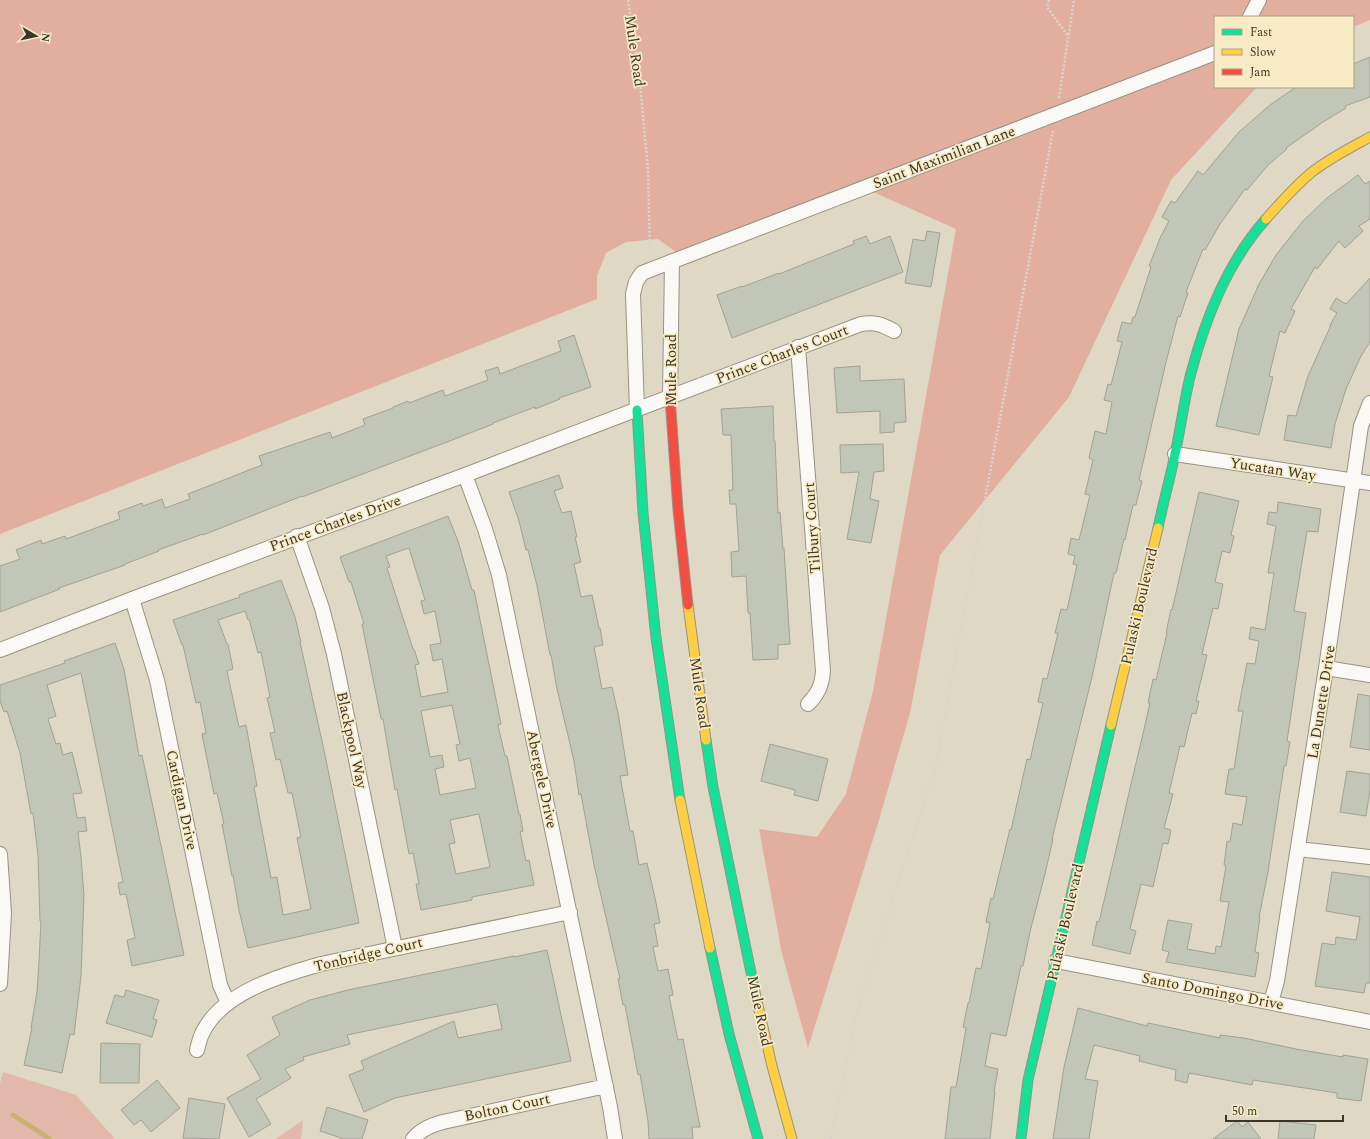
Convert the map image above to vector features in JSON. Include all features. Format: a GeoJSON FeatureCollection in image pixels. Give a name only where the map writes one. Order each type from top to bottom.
{"type":"FeatureCollection","features":[{"type":"Feature","properties":{"kind":"main road","name":"Pulaski Boulevard"},"geometry":{"type":"LineString","coordinates":[[1021,1139],[1028,1080],[1175,454],[1191,374],[1210,312],[1224,280],[1236,258],[1261,224],[1291,191],[1311,173],[1338,154],[1370,137]]}},
{"type":"Feature","properties":{"kind":"main road","name":"Mule Road"},"geometry":{"type":"LineString","coordinates":[[670,397],[678,510],[692,639],[713,787],[757,1003],[792,1139]]}},
{"type":"Feature","properties":{"kind":"main road"},"geometry":{"type":"LineString","coordinates":[[637,410],[643,513],[656,638],[680,799],[717,983],[729,1034],[758,1139]]}},
{"type":"Feature","properties":{"kind":"street"},"geometry":{"type":"LineString","coordinates":[[1251,16],[1259,0]]}},
{"type":"Feature","properties":{"kind":"street","name":"Saint Maximilian Lane"},"geometry":{"type":"LineString","coordinates":[[672,261],[1214,53]]}},
{"type":"Feature","properties":{"kind":"street"},"geometry":{"type":"LineString","coordinates":[[637,410],[633,294],[639,276],[651,269],[672,261]]}},
{"type":"Feature","properties":{"kind":"street","name":"Mule Road"},"geometry":{"type":"LineString","coordinates":[[670,397],[672,261]]}},
{"type":"Feature","properties":{"kind":"street","name":"Prince Charles Court"},"geometry":{"type":"LineString","coordinates":[[670,397],[861,324],[872,323],[882,325],[894,331]]}},
{"type":"Feature","properties":{"kind":"street","name":"Tilbury Court"},"geometry":{"type":"LineString","coordinates":[[798,347],[823,671],[819,691],[808,704]]}},
{"type":"Feature","properties":{"kind":"street","name":"Prince Charles Drive"},"geometry":{"type":"LineString","coordinates":[[0,650],[297,536],[465,475],[670,397]]}},
{"type":"Feature","properties":{"kind":"street","name":"La Dunette Drive"},"geometry":{"type":"LineString","coordinates":[[1271,1002],[1277,981],[1298,849],[1361,426],[1370,403]]}},
{"type":"Feature","properties":{"kind":"street","name":"Yucatan Way"},"geometry":{"type":"LineString","coordinates":[[1175,454],[1370,483]]}},
{"type":"Feature","properties":{"kind":"street","name":"Abergele Drive"},"geometry":{"type":"LineString","coordinates":[[465,475],[485,529],[499,576],[606,1086],[615,1139]]}},
{"type":"Feature","properties":{"kind":"street","name":"Blackpool Way"},"geometry":{"type":"LineString","coordinates":[[297,536],[314,581],[329,632],[395,948]]}},
{"type":"Feature","properties":{"kind":"street","name":"Cardigan Drive"},"geometry":{"type":"LineString","coordinates":[[132,599],[157,680],[220,985],[228,1003]]}},
{"type":"Feature","properties":{"kind":"street"},"geometry":{"type":"LineString","coordinates":[[1326,668],[1370,675]]}},
{"type":"Feature","properties":{"kind":"street"},"geometry":{"type":"LineString","coordinates":[[1298,849],[1370,857]]}},
{"type":"Feature","properties":{"kind":"street"},"geometry":{"type":"LineString","coordinates":[[0,854],[4,913],[0,984]]}},
{"type":"Feature","properties":{"kind":"street","name":"Tonbridge Court"},"geometry":{"type":"LineString","coordinates":[[197,1050],[200,1038],[211,1018],[228,1003],[254,988],[303,969],[395,948],[570,912]]}},
{"type":"Feature","properties":{"kind":"street","name":"Santo Domingo Drive"},"geometry":{"type":"LineString","coordinates":[[1056,961],[1370,1022]]}},
{"type":"Feature","properties":{"kind":"street","name":"Bolton Court"},"geometry":{"type":"LineString","coordinates":[[414,1139],[431,1125],[606,1086]]}},
{"type":"Feature","properties":{"kind":"path","name":"Mule Road"},"geometry":{"type":"LineString","coordinates":[[628,0],[639,72],[648,170],[651,269]]}},
{"type":"Feature","properties":{"kind":"path"},"geometry":{"type":"LineString","coordinates":[[1049,0],[1047,7],[1069,36]]}},
{"type":"Feature","properties":{"kind":"path"},"geometry":{"type":"LineString","coordinates":[[831,1139],[857,1011],[936,765],[1056,114],[1074,0]]}},
{"type":"Feature","properties":{"kind":"shaded area"},"geometry":{"type":"Polygon","coordinates":[[[0,0],[1370,0],[1370,20],[1354,27],[1354,16],[1214,16],[1214,88],[1256,88],[1171,180],[1069,397],[940,555],[910,713],[879,820],[808,1048],[782,954],[759,829],[817,837],[846,794],[873,691],[956,229],[871,191],[691,263],[658,239],[626,242],[606,253],[597,276],[597,299],[0,534],[0,0]]]}},
{"type":"Feature","properties":{"kind":"shaded area"},"geometry":{"type":"Polygon","coordinates":[[[3,1072],[76,1095],[115,1139],[0,1139],[0,1084],[3,1072]]]}},
{"type":"Feature","properties":{"kind":"shaded area"},"geometry":{"type":"Polygon","coordinates":[[[303,1120],[301,1139],[276,1139],[303,1120]]]}},
{"type":"Feature","properties":{"kind":"building"},"geometry":{"type":"Polygon","coordinates":[[[1370,57],[1370,97],[1345,106],[1346,108],[1286,148],[1287,149],[1268,165],[1247,190],[1245,189],[1220,224],[1205,250],[1203,249],[1186,292],[1188,293],[1180,317],[1178,316],[1166,362],[1139,480],[1142,481],[1136,505],[1133,505],[1116,573],[1114,573],[1092,677],[1052,839],[1023,966],[1021,966],[1006,1036],[991,1033],[985,1066],[998,1069],[994,1092],[990,1139],[945,1139],[951,1087],[956,1087],[966,1028],[963,1027],[976,968],[981,969],[990,923],[986,922],[991,898],[993,899],[1010,829],[1011,830],[1027,759],[1030,760],[1043,703],[1038,702],[1043,678],[1047,679],[1058,633],[1055,633],[1061,609],[1067,610],[1077,565],[1073,564],[1075,556],[1068,554],[1071,538],[1079,540],[1090,495],[1085,494],[1093,460],[1089,458],[1095,431],[1106,434],[1112,402],[1104,400],[1108,384],[1111,385],[1122,342],[1117,341],[1122,322],[1131,324],[1133,317],[1135,317],[1151,267],[1149,266],[1161,236],[1169,221],[1162,217],[1171,201],[1175,203],[1198,171],[1203,175],[1239,132],[1270,105],[1295,88],[1354,88],[1354,64],[1370,57]]]}},
{"type":"Feature","properties":{"kind":"building"},"geometry":{"type":"Polygon","coordinates":[[[1358,175],[1365,184],[1370,181],[1370,219],[1359,226],[1363,231],[1345,248],[1339,241],[1317,269],[1315,267],[1291,309],[1295,311],[1285,333],[1280,331],[1269,376],[1273,377],[1259,435],[1216,426],[1239,329],[1259,284],[1276,255],[1303,221],[1327,198],[1358,175]]]}},
{"type":"Feature","properties":{"kind":"building"},"geometry":{"type":"Polygon","coordinates":[[[927,231],[940,233],[931,287],[905,283],[913,239],[925,241],[927,231]]]}},
{"type":"Feature","properties":{"kind":"building"},"geometry":{"type":"Polygon","coordinates":[[[866,236],[870,244],[890,236],[903,272],[732,338],[717,295],[779,274],[854,244],[853,241],[866,236]]]}},
{"type":"Feature","properties":{"kind":"building"},"geometry":{"type":"Polygon","coordinates":[[[1370,278],[1370,342],[1361,356],[1346,389],[1335,424],[1331,448],[1284,440],[1288,415],[1296,416],[1308,376],[1330,325],[1337,313],[1330,309],[1336,298],[1346,304],[1370,278]]]}},
{"type":"Feature","properties":{"kind":"building"},"geometry":{"type":"Polygon","coordinates":[[[574,335],[591,387],[559,398],[560,399],[535,409],[535,407],[493,423],[203,535],[158,550],[159,551],[125,565],[59,588],[60,589],[0,612],[0,566],[20,559],[16,550],[41,540],[42,544],[65,536],[66,539],[120,519],[118,512],[142,503],[143,506],[162,499],[165,508],[190,499],[188,494],[262,465],[259,456],[330,432],[332,438],[365,425],[363,419],[408,401],[409,403],[443,390],[445,396],[488,380],[485,371],[498,367],[500,374],[561,351],[558,341],[574,335]]]}},
{"type":"Feature","properties":{"kind":"building"},"geometry":{"type":"Polygon","coordinates":[[[860,366],[860,381],[904,379],[906,422],[894,423],[894,432],[880,433],[880,411],[837,413],[834,368],[860,366]]]}},
{"type":"Feature","properties":{"kind":"building"},"geometry":{"type":"Polygon","coordinates":[[[773,406],[778,513],[780,512],[783,549],[784,548],[790,644],[778,645],[778,659],[753,660],[746,576],[732,577],[731,552],[739,551],[736,504],[730,504],[729,490],[733,490],[731,435],[723,435],[721,409],[773,406]]]}},
{"type":"Feature","properties":{"kind":"building"},"geometry":{"type":"Polygon","coordinates":[[[883,444],[884,471],[874,472],[870,499],[879,501],[871,543],[847,539],[859,472],[841,473],[840,445],[883,444]]]}},
{"type":"Feature","properties":{"kind":"building"},"geometry":{"type":"Polygon","coordinates":[[[559,475],[563,488],[554,491],[562,513],[571,511],[581,562],[574,564],[581,597],[592,595],[600,628],[603,645],[594,647],[602,689],[612,687],[618,713],[628,775],[620,776],[630,831],[633,831],[639,865],[647,863],[660,923],[654,924],[658,946],[653,947],[658,971],[668,969],[673,995],[669,996],[678,1040],[683,1039],[700,1127],[692,1127],[693,1139],[649,1139],[648,1121],[640,1074],[638,1075],[625,1005],[623,1005],[618,979],[620,979],[594,865],[581,794],[579,795],[574,761],[557,689],[537,586],[528,550],[526,550],[519,521],[509,492],[559,475]]]}},
{"type":"Feature","properties":{"kind":"building"},"geometry":{"type":"Polygon","coordinates":[[[1199,492],[1239,501],[1231,535],[1234,536],[1230,553],[1222,551],[1215,582],[1223,584],[1218,609],[1213,608],[1202,654],[1207,655],[1196,701],[1199,701],[1196,714],[1192,713],[1184,747],[1180,746],[1169,793],[1173,794],[1164,828],[1171,830],[1168,844],[1163,843],[1153,887],[1141,884],[1130,929],[1136,931],[1130,954],[1092,945],[1097,921],[1099,922],[1142,738],[1150,703],[1148,703],[1153,679],[1156,680],[1171,609],[1172,610],[1199,492]]]}},
{"type":"Feature","properties":{"kind":"building"},"geometry":{"type":"Polygon","coordinates":[[[1278,502],[1321,509],[1318,532],[1307,531],[1294,611],[1306,613],[1287,741],[1290,742],[1286,766],[1284,766],[1268,872],[1259,917],[1255,952],[1259,953],[1255,977],[1166,962],[1169,952],[1162,950],[1168,920],[1192,924],[1187,949],[1215,954],[1216,946],[1221,947],[1229,902],[1220,901],[1226,866],[1224,865],[1227,841],[1230,842],[1233,823],[1242,825],[1247,797],[1225,794],[1229,769],[1234,769],[1243,711],[1238,711],[1247,663],[1255,664],[1259,641],[1249,639],[1251,627],[1265,630],[1274,573],[1268,573],[1276,526],[1267,524],[1269,512],[1277,513],[1278,502]]]}},
{"type":"Feature","properties":{"kind":"building"},"geometry":{"type":"Polygon","coordinates":[[[448,516],[458,541],[472,590],[474,590],[501,724],[498,725],[505,756],[507,756],[520,814],[523,831],[520,832],[526,861],[529,860],[534,885],[472,897],[472,900],[421,910],[416,884],[419,884],[413,853],[409,854],[397,789],[395,790],[383,719],[381,719],[362,624],[364,624],[351,582],[349,582],[340,557],[448,516]],[[409,548],[386,556],[390,567],[387,568],[419,664],[415,665],[421,697],[448,692],[442,659],[433,661],[430,645],[441,643],[435,611],[424,614],[421,601],[425,600],[409,548]],[[452,705],[421,711],[430,757],[442,755],[444,767],[435,769],[440,795],[476,788],[470,758],[459,761],[456,745],[460,744],[452,705]],[[479,814],[450,820],[455,843],[449,844],[456,874],[490,867],[479,814]]]}},
{"type":"Feature","properties":{"kind":"building"},"geometry":{"type":"Polygon","coordinates":[[[281,580],[295,617],[359,923],[248,948],[233,875],[232,876],[222,824],[224,824],[217,793],[214,794],[202,734],[206,733],[200,702],[196,703],[183,645],[173,620],[240,597],[239,595],[281,580]],[[245,611],[218,620],[228,644],[233,669],[227,671],[239,727],[246,725],[257,786],[254,787],[271,878],[277,877],[283,915],[311,909],[297,838],[301,837],[292,793],[288,793],[280,759],[276,760],[270,733],[275,732],[267,698],[270,697],[261,652],[258,653],[249,619],[248,620],[245,611]]]}},
{"type":"Feature","properties":{"kind":"building"},"geometry":{"type":"Polygon","coordinates":[[[115,643],[124,669],[139,756],[142,755],[184,955],[132,966],[127,940],[135,938],[126,894],[120,895],[118,883],[123,882],[81,673],[47,685],[56,716],[48,719],[56,744],[60,743],[63,755],[72,752],[82,793],[73,794],[77,818],[85,817],[87,831],[78,832],[84,895],[81,976],[74,1035],[70,1034],[62,1073],[24,1065],[32,1028],[37,992],[41,921],[38,855],[33,813],[31,814],[20,753],[7,711],[4,712],[0,701],[0,685],[65,663],[64,661],[115,643]]]}},
{"type":"Feature","properties":{"kind":"building"},"geometry":{"type":"Polygon","coordinates":[[[1358,694],[1370,696],[1370,750],[1350,747],[1358,694]]]}},
{"type":"Feature","properties":{"kind":"building"},"geometry":{"type":"Polygon","coordinates":[[[770,744],[828,759],[818,801],[794,795],[795,790],[761,781],[770,744]]]}},
{"type":"Feature","properties":{"kind":"building"},"geometry":{"type":"Polygon","coordinates":[[[1347,771],[1370,774],[1370,790],[1366,816],[1340,812],[1347,771]]]}},
{"type":"Feature","properties":{"kind":"building"},"geometry":{"type":"Polygon","coordinates":[[[1332,872],[1370,877],[1370,983],[1366,983],[1364,993],[1315,986],[1322,943],[1335,945],[1336,937],[1356,940],[1360,917],[1326,911],[1332,872]]]}},
{"type":"Feature","properties":{"kind":"building"},"geometry":{"type":"Polygon","coordinates":[[[547,950],[571,1061],[395,1098],[364,1112],[349,1075],[364,1069],[361,1061],[454,1021],[458,1038],[502,1029],[497,1004],[347,1035],[350,1044],[303,1057],[304,1060],[285,1069],[291,1078],[256,1099],[271,1124],[249,1137],[227,1098],[261,1079],[247,1055],[280,1035],[272,1017],[310,1000],[348,990],[547,950]]]}},
{"type":"Feature","properties":{"kind":"building"},"geometry":{"type":"Polygon","coordinates":[[[126,990],[159,1000],[153,1019],[157,1020],[152,1037],[106,1023],[115,995],[124,997],[126,990]]]}},
{"type":"Feature","properties":{"kind":"building"},"geometry":{"type":"Polygon","coordinates":[[[1078,1008],[1147,1026],[1148,1023],[1220,1038],[1220,1035],[1244,1038],[1343,1057],[1343,1055],[1368,1059],[1361,1101],[1337,1098],[1337,1093],[1253,1080],[1252,1085],[1189,1073],[1187,1083],[1175,1080],[1176,1070],[1139,1061],[1140,1056],[1094,1045],[1085,1079],[1098,1081],[1089,1139],[1053,1139],[1064,1067],[1078,1008]]]}},
{"type":"Feature","properties":{"kind":"building"},"geometry":{"type":"Polygon","coordinates":[[[101,1043],[140,1044],[139,1083],[100,1083],[101,1043]]]}},
{"type":"Feature","properties":{"kind":"building"},"geometry":{"type":"Polygon","coordinates":[[[157,1080],[180,1108],[151,1132],[141,1120],[134,1125],[121,1110],[157,1080]]]}},
{"type":"Feature","properties":{"kind":"building"},"geometry":{"type":"Polygon","coordinates":[[[189,1098],[225,1104],[219,1139],[183,1138],[189,1098]]]}},
{"type":"Feature","properties":{"kind":"building"},"geometry":{"type":"Polygon","coordinates":[[[327,1107],[368,1120],[362,1139],[344,1139],[320,1131],[327,1107]]]}},
{"type":"Feature","properties":{"kind":"building"},"geometry":{"type":"Polygon","coordinates":[[[1237,1121],[1242,1127],[1248,1122],[1261,1139],[1213,1139],[1237,1121]]]}},
{"type":"Feature","properties":{"kind":"building"},"geometry":{"type":"Polygon","coordinates":[[[1280,1121],[1316,1125],[1314,1139],[1278,1139],[1280,1121]]]}},
{"type":"Feature","properties":{"kind":"waterway"},"geometry":{"type":"LineString","coordinates":[[13,1115],[50,1139]]}},
{"type":"Feature","properties":{"kind":"traffic: fast"},"geometry":{"type":"LineString","coordinates":[[1158,528],[1189,383],[1197,352],[1211,311],[1229,272],[1252,236],[1266,219]]}},
{"type":"Feature","properties":{"kind":"traffic: fast"},"geometry":{"type":"LineString","coordinates":[[637,410],[643,513],[656,638],[680,800]]}},
{"type":"Feature","properties":{"kind":"traffic: fast"},"geometry":{"type":"LineString","coordinates":[[1021,1139],[1028,1080],[1111,725]]}},
{"type":"Feature","properties":{"kind":"traffic: fast"},"geometry":{"type":"LineString","coordinates":[[706,740],[713,787],[756,997]]}},
{"type":"Feature","properties":{"kind":"traffic: fast"},"geometry":{"type":"LineString","coordinates":[[710,948],[729,1034],[758,1139]]}},
{"type":"Feature","properties":{"kind":"traffic: slow"},"geometry":{"type":"LineString","coordinates":[[1266,219],[1312,172],[1370,137]]}},
{"type":"Feature","properties":{"kind":"traffic: slow"},"geometry":{"type":"LineString","coordinates":[[1111,725],[1158,528]]}},
{"type":"Feature","properties":{"kind":"traffic: slow"},"geometry":{"type":"LineString","coordinates":[[688,605],[706,740]]}},
{"type":"Feature","properties":{"kind":"traffic: slow"},"geometry":{"type":"LineString","coordinates":[[680,800],[710,948]]}},
{"type":"Feature","properties":{"kind":"traffic: slow"},"geometry":{"type":"LineString","coordinates":[[756,997],[772,1066],[792,1139]]}},
{"type":"Feature","properties":{"kind":"traffic: jam"},"geometry":{"type":"LineString","coordinates":[[670,397],[678,510],[688,605]]}}]}
